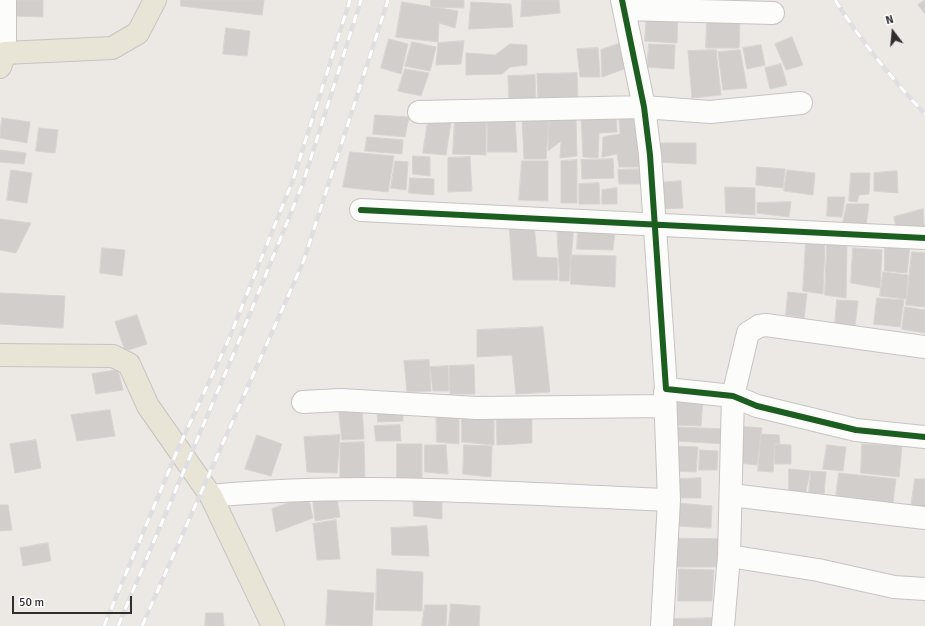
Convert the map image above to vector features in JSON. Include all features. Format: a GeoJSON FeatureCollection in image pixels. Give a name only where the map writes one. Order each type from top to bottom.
{"type":"FeatureCollection","features":[{"type":"Feature","properties":{"kind":"main road"},"geometry":{"type":"LineString","coordinates":[[2,57],[112,48],[138,33],[155,0]]}},
{"type":"Feature","properties":{"kind":"main road"},"geometry":{"type":"LineString","coordinates":[[0,355],[113,356],[129,364],[148,406],[211,496],[272,626]]}},
{"type":"Feature","properties":{"kind":"street"},"geometry":{"type":"LineString","coordinates":[[2,57],[5,0]]}},
{"type":"Feature","properties":{"kind":"street"},"geometry":{"type":"LineString","coordinates":[[662,626],[669,500],[656,225],[644,106],[623,4],[772,13]]}},
{"type":"Feature","properties":{"kind":"street"},"geometry":{"type":"LineString","coordinates":[[419,112],[644,106],[710,112],[800,103]]}},
{"type":"Feature","properties":{"kind":"street"},"geometry":{"type":"LineString","coordinates":[[361,210],[925,238]]}},
{"type":"Feature","properties":{"kind":"street"},"geometry":{"type":"LineString","coordinates":[[723,626],[729,556],[733,396],[748,333],[759,326],[766,325],[925,347]]}},
{"type":"Feature","properties":{"kind":"street"},"geometry":{"type":"LineString","coordinates":[[303,402],[341,400],[477,408],[665,397],[733,396],[757,406],[856,430],[925,437]]}},
{"type":"Feature","properties":{"kind":"street"},"geometry":{"type":"LineString","coordinates":[[211,496],[271,490],[418,490],[669,500]]}},
{"type":"Feature","properties":{"kind":"street"},"geometry":{"type":"LineString","coordinates":[[731,495],[925,518]]}},
{"type":"Feature","properties":{"kind":"street"},"geometry":{"type":"LineString","coordinates":[[729,556],[818,570],[894,587],[925,590]]}},
{"type":"Feature","properties":{"kind":"building"},"geometry":{"type":"Polygon","coordinates":[[[14,0],[43,0],[43,17],[14,16],[14,0]]]}},
{"type":"Feature","properties":{"kind":"building"},"geometry":{"type":"Polygon","coordinates":[[[181,0],[264,0],[262,15],[181,6],[181,0]]]}},
{"type":"Feature","properties":{"kind":"building"},"geometry":{"type":"Polygon","coordinates":[[[431,0],[464,0],[464,8],[431,7],[431,0]]]}},
{"type":"Feature","properties":{"kind":"building"},"geometry":{"type":"Polygon","coordinates":[[[522,0],[559,0],[560,13],[521,17],[522,0]]]}},
{"type":"Feature","properties":{"kind":"building"},"geometry":{"type":"Polygon","coordinates":[[[925,0],[925,14],[918,5],[925,0]]]}},
{"type":"Feature","properties":{"kind":"building"},"geometry":{"type":"Polygon","coordinates":[[[402,2],[458,11],[455,28],[439,23],[438,42],[396,37],[402,2]]]}},
{"type":"Feature","properties":{"kind":"building"},"geometry":{"type":"Polygon","coordinates":[[[471,2],[511,4],[513,27],[469,29],[471,2]]]}},
{"type":"Feature","properties":{"kind":"building"},"geometry":{"type":"Polygon","coordinates":[[[647,11],[678,13],[677,43],[645,41],[647,11]]]}},
{"type":"Feature","properties":{"kind":"building"},"geometry":{"type":"Polygon","coordinates":[[[707,18],[740,19],[739,48],[706,48],[707,18]]]}},
{"type":"Feature","properties":{"kind":"building"},"geometry":{"type":"Polygon","coordinates":[[[226,28],[250,31],[247,56],[223,54],[226,28]]]}},
{"type":"Feature","properties":{"kind":"building"},"geometry":{"type":"Polygon","coordinates":[[[792,37],[803,65],[786,70],[775,44],[792,37]]]}},
{"type":"Feature","properties":{"kind":"building"},"geometry":{"type":"Polygon","coordinates":[[[389,39],[408,44],[401,74],[381,68],[389,39]]]}},
{"type":"Feature","properties":{"kind":"building"},"geometry":{"type":"Polygon","coordinates":[[[464,41],[461,64],[436,65],[438,43],[464,41]]]}},
{"type":"Feature","properties":{"kind":"building"},"geometry":{"type":"Polygon","coordinates":[[[412,42],[436,47],[430,71],[405,66],[412,42]]]}},
{"type":"Feature","properties":{"kind":"building"},"geometry":{"type":"Polygon","coordinates":[[[621,43],[627,68],[602,77],[601,50],[621,43]]]}},
{"type":"Feature","properties":{"kind":"building"},"geometry":{"type":"Polygon","coordinates":[[[510,44],[527,45],[527,65],[510,67],[502,74],[466,75],[466,53],[495,55],[510,44]]]}},
{"type":"Feature","properties":{"kind":"building"},"geometry":{"type":"Polygon","coordinates":[[[649,44],[675,45],[674,69],[647,67],[649,44]]]}},
{"type":"Feature","properties":{"kind":"building"},"geometry":{"type":"Polygon","coordinates":[[[761,45],[765,65],[747,69],[743,48],[761,45]]]}},
{"type":"Feature","properties":{"kind":"building"},"geometry":{"type":"Polygon","coordinates":[[[598,48],[600,77],[580,77],[577,49],[598,48]]]}},
{"type":"Feature","properties":{"kind":"building"},"geometry":{"type":"Polygon","coordinates":[[[716,50],[721,95],[692,98],[688,51],[716,50]]]}},
{"type":"Feature","properties":{"kind":"building"},"geometry":{"type":"Polygon","coordinates":[[[740,50],[747,88],[723,90],[718,52],[740,50]]]}},
{"type":"Feature","properties":{"kind":"building"},"geometry":{"type":"Polygon","coordinates":[[[781,64],[787,85],[770,89],[765,68],[781,64]]]}},
{"type":"Feature","properties":{"kind":"building"},"geometry":{"type":"Polygon","coordinates":[[[405,69],[429,73],[421,96],[398,91],[405,69]]]}},
{"type":"Feature","properties":{"kind":"building"},"geometry":{"type":"Polygon","coordinates":[[[577,73],[578,101],[538,99],[537,74],[577,73]]]}},
{"type":"Feature","properties":{"kind":"building"},"geometry":{"type":"Polygon","coordinates":[[[535,75],[536,103],[509,101],[508,76],[535,75]]]}},
{"type":"Feature","properties":{"kind":"building"},"geometry":{"type":"Polygon","coordinates":[[[616,113],[617,132],[599,133],[598,158],[583,157],[581,115],[616,113]]]}},
{"type":"Feature","properties":{"kind":"building"},"geometry":{"type":"Polygon","coordinates":[[[375,115],[409,117],[405,137],[373,134],[375,115]]]}},
{"type":"Feature","properties":{"kind":"building"},"geometry":{"type":"Polygon","coordinates":[[[487,117],[515,117],[517,152],[488,152],[487,117]]]}},
{"type":"Feature","properties":{"kind":"building"},"geometry":{"type":"Polygon","coordinates":[[[549,117],[546,159],[524,159],[522,118],[549,117]]]}},
{"type":"Feature","properties":{"kind":"building"},"geometry":{"type":"Polygon","coordinates":[[[619,117],[639,117],[643,167],[619,167],[617,154],[602,157],[603,137],[620,134],[619,117]]]}},
{"type":"Feature","properties":{"kind":"building"},"geometry":{"type":"Polygon","coordinates":[[[2,118],[30,122],[27,143],[0,138],[2,118]]]}},
{"type":"Feature","properties":{"kind":"building"},"geometry":{"type":"Polygon","coordinates":[[[576,118],[577,156],[560,158],[561,141],[548,151],[549,121],[576,118]]]}},
{"type":"Feature","properties":{"kind":"building"},"geometry":{"type":"Polygon","coordinates":[[[455,119],[486,119],[486,155],[453,154],[455,119]]]}},
{"type":"Feature","properties":{"kind":"building"},"geometry":{"type":"Polygon","coordinates":[[[428,121],[451,122],[446,155],[423,153],[428,121]]]}},
{"type":"Feature","properties":{"kind":"building"},"geometry":{"type":"Polygon","coordinates":[[[39,128],[58,130],[55,153],[36,151],[39,128]]]}},
{"type":"Feature","properties":{"kind":"building"},"geometry":{"type":"Polygon","coordinates":[[[367,137],[403,140],[402,154],[365,151],[367,137]]]}},
{"type":"Feature","properties":{"kind":"building"},"geometry":{"type":"Polygon","coordinates":[[[654,143],[696,143],[696,164],[654,162],[654,143]]]}},
{"type":"Feature","properties":{"kind":"building"},"geometry":{"type":"Polygon","coordinates":[[[0,150],[26,153],[24,164],[0,162],[0,150]]]}},
{"type":"Feature","properties":{"kind":"building"},"geometry":{"type":"Polygon","coordinates":[[[350,152],[394,156],[388,192],[343,187],[350,152]]]}},
{"type":"Feature","properties":{"kind":"building"},"geometry":{"type":"Polygon","coordinates":[[[413,156],[430,157],[430,176],[413,174],[413,156]]]}},
{"type":"Feature","properties":{"kind":"building"},"geometry":{"type":"Polygon","coordinates":[[[470,157],[472,191],[448,192],[448,158],[470,157]]]}},
{"type":"Feature","properties":{"kind":"building"},"geometry":{"type":"Polygon","coordinates":[[[613,159],[614,178],[582,179],[581,160],[613,159]]]}},
{"type":"Feature","properties":{"kind":"building"},"geometry":{"type":"Polygon","coordinates":[[[577,160],[577,203],[561,203],[561,161],[577,160]]]}},
{"type":"Feature","properties":{"kind":"building"},"geometry":{"type":"Polygon","coordinates":[[[395,161],[408,162],[406,190],[391,188],[395,161]]]}},
{"type":"Feature","properties":{"kind":"building"},"geometry":{"type":"Polygon","coordinates":[[[522,161],[548,161],[548,201],[519,200],[522,161]]]}},
{"type":"Feature","properties":{"kind":"building"},"geometry":{"type":"Polygon","coordinates":[[[757,167],[785,169],[783,188],[756,185],[757,167]]]}},
{"type":"Feature","properties":{"kind":"building"},"geometry":{"type":"Polygon","coordinates":[[[643,169],[642,184],[619,184],[618,170],[643,169]]]}},
{"type":"Feature","properties":{"kind":"building"},"geometry":{"type":"Polygon","coordinates":[[[11,170],[32,173],[27,203],[7,200],[11,170]]]}},
{"type":"Feature","properties":{"kind":"building"},"geometry":{"type":"Polygon","coordinates":[[[787,170],[815,173],[813,195],[784,191],[787,170]]]}},
{"type":"Feature","properties":{"kind":"building"},"geometry":{"type":"Polygon","coordinates":[[[897,171],[898,193],[874,191],[874,173],[897,171]]]}},
{"type":"Feature","properties":{"kind":"building"},"geometry":{"type":"Polygon","coordinates":[[[851,173],[870,173],[869,194],[859,195],[857,202],[849,201],[851,173]]]}},
{"type":"Feature","properties":{"kind":"building"},"geometry":{"type":"Polygon","coordinates":[[[410,178],[434,179],[434,195],[409,193],[410,178]]]}},
{"type":"Feature","properties":{"kind":"building"},"geometry":{"type":"Polygon","coordinates":[[[681,181],[683,208],[658,209],[656,183],[681,181]]]}},
{"type":"Feature","properties":{"kind":"building"},"geometry":{"type":"Polygon","coordinates":[[[599,183],[600,204],[579,204],[579,184],[599,183]]]}},
{"type":"Feature","properties":{"kind":"building"},"geometry":{"type":"Polygon","coordinates":[[[725,187],[755,188],[755,215],[726,213],[725,187]]]}},
{"type":"Feature","properties":{"kind":"building"},"geometry":{"type":"Polygon","coordinates":[[[617,188],[617,204],[602,204],[602,190],[617,188]]]}},
{"type":"Feature","properties":{"kind":"building"},"geometry":{"type":"Polygon","coordinates":[[[828,197],[845,197],[842,217],[827,216],[828,197]]]}},
{"type":"Feature","properties":{"kind":"building"},"geometry":{"type":"Polygon","coordinates":[[[791,202],[789,217],[757,213],[757,203],[791,202]]]}},
{"type":"Feature","properties":{"kind":"building"},"geometry":{"type":"Polygon","coordinates":[[[847,204],[869,204],[865,232],[841,231],[847,204]]]}},
{"type":"Feature","properties":{"kind":"building"},"geometry":{"type":"Polygon","coordinates":[[[923,209],[925,235],[897,235],[894,217],[923,209]]]}},
{"type":"Feature","properties":{"kind":"building"},"geometry":{"type":"Polygon","coordinates":[[[0,219],[31,223],[16,253],[0,250],[0,219]]]}},
{"type":"Feature","properties":{"kind":"building"},"geometry":{"type":"Polygon","coordinates":[[[534,223],[537,257],[557,258],[558,280],[513,280],[509,224],[534,223]]]}},
{"type":"Feature","properties":{"kind":"building"},"geometry":{"type":"Polygon","coordinates":[[[557,226],[574,226],[569,281],[560,281],[557,226]]]}},
{"type":"Feature","properties":{"kind":"building"},"geometry":{"type":"Polygon","coordinates":[[[578,229],[615,231],[613,250],[577,249],[578,229]]]}},
{"type":"Feature","properties":{"kind":"building"},"geometry":{"type":"Polygon","coordinates":[[[806,241],[825,241],[823,294],[803,291],[806,241]]]}},
{"type":"Feature","properties":{"kind":"building"},"geometry":{"type":"Polygon","coordinates":[[[827,243],[847,245],[846,298],[825,295],[827,243]]]}},
{"type":"Feature","properties":{"kind":"building"},"geometry":{"type":"Polygon","coordinates":[[[885,244],[910,246],[907,273],[885,271],[885,244]]]}},
{"type":"Feature","properties":{"kind":"building"},"geometry":{"type":"Polygon","coordinates":[[[102,248],[125,250],[122,276],[100,273],[102,248]]]}},
{"type":"Feature","properties":{"kind":"building"},"geometry":{"type":"Polygon","coordinates":[[[853,248],[882,250],[880,288],[851,283],[853,248]]]}},
{"type":"Feature","properties":{"kind":"building"},"geometry":{"type":"Polygon","coordinates":[[[912,252],[925,253],[925,307],[906,305],[912,252]]]}},
{"type":"Feature","properties":{"kind":"building"},"geometry":{"type":"Polygon","coordinates":[[[571,255],[616,256],[615,287],[571,284],[571,255]]]}},
{"type":"Feature","properties":{"kind":"building"},"geometry":{"type":"Polygon","coordinates":[[[883,272],[908,275],[906,299],[880,296],[883,272]]]}},
{"type":"Feature","properties":{"kind":"building"},"geometry":{"type":"Polygon","coordinates":[[[788,292],[807,294],[804,318],[786,315],[788,292]]]}},
{"type":"Feature","properties":{"kind":"building"},"geometry":{"type":"Polygon","coordinates":[[[0,293],[65,296],[63,328],[0,324],[0,293]]]}},
{"type":"Feature","properties":{"kind":"building"},"geometry":{"type":"Polygon","coordinates":[[[877,298],[904,300],[900,327],[874,324],[877,298]]]}},
{"type":"Feature","properties":{"kind":"building"},"geometry":{"type":"Polygon","coordinates":[[[837,300],[858,301],[855,327],[835,324],[837,300]]]}},
{"type":"Feature","properties":{"kind":"building"},"geometry":{"type":"Polygon","coordinates":[[[905,307],[925,310],[925,333],[902,329],[905,307]]]}},
{"type":"Feature","properties":{"kind":"building"},"geometry":{"type":"Polygon","coordinates":[[[137,315],[147,344],[125,351],[115,322],[137,315]]]}},
{"type":"Feature","properties":{"kind":"building"},"geometry":{"type":"Polygon","coordinates":[[[543,327],[550,392],[516,394],[512,355],[477,357],[477,330],[543,327]]]}},
{"type":"Feature","properties":{"kind":"building"},"geometry":{"type":"Polygon","coordinates":[[[429,360],[431,391],[407,392],[404,361],[429,360]]]}},
{"type":"Feature","properties":{"kind":"building"},"geometry":{"type":"Polygon","coordinates":[[[474,365],[475,394],[450,394],[449,366],[474,365]]]}},
{"type":"Feature","properties":{"kind":"building"},"geometry":{"type":"Polygon","coordinates":[[[448,366],[449,391],[433,391],[430,367],[448,366]]]}},
{"type":"Feature","properties":{"kind":"building"},"geometry":{"type":"Polygon","coordinates":[[[118,370],[123,390],[96,394],[92,374],[118,370]]]}},
{"type":"Feature","properties":{"kind":"building"},"geometry":{"type":"Polygon","coordinates":[[[675,399],[703,399],[701,426],[675,425],[675,399]]]}},
{"type":"Feature","properties":{"kind":"building"},"geometry":{"type":"Polygon","coordinates":[[[362,405],[364,439],[342,440],[338,406],[362,405]]]}},
{"type":"Feature","properties":{"kind":"building"},"geometry":{"type":"Polygon","coordinates":[[[377,405],[403,407],[403,421],[378,422],[377,405]]]}},
{"type":"Feature","properties":{"kind":"building"},"geometry":{"type":"Polygon","coordinates":[[[436,409],[459,410],[459,444],[437,442],[436,409]]]}},
{"type":"Feature","properties":{"kind":"building"},"geometry":{"type":"Polygon","coordinates":[[[110,410],[115,436],[77,441],[71,415],[110,410]]]}},
{"type":"Feature","properties":{"kind":"building"},"geometry":{"type":"Polygon","coordinates":[[[462,411],[494,415],[494,445],[462,442],[462,411]]]}},
{"type":"Feature","properties":{"kind":"building"},"geometry":{"type":"Polygon","coordinates":[[[532,414],[532,443],[497,445],[496,418],[532,414]]]}},
{"type":"Feature","properties":{"kind":"building"},"geometry":{"type":"Polygon","coordinates":[[[400,425],[401,441],[376,441],[374,426],[400,425]]]}},
{"type":"Feature","properties":{"kind":"building"},"geometry":{"type":"Polygon","coordinates":[[[737,426],[762,428],[757,465],[737,463],[737,426]]]}},
{"type":"Feature","properties":{"kind":"building"},"geometry":{"type":"Polygon","coordinates":[[[677,427],[725,429],[725,444],[676,441],[677,427]]]}},
{"type":"Feature","properties":{"kind":"building"},"geometry":{"type":"Polygon","coordinates":[[[761,434],[779,435],[780,444],[775,443],[773,472],[758,471],[761,434]]]}},
{"type":"Feature","properties":{"kind":"building"},"geometry":{"type":"Polygon","coordinates":[[[257,435],[282,444],[271,476],[245,469],[257,435]]]}},
{"type":"Feature","properties":{"kind":"building"},"geometry":{"type":"Polygon","coordinates":[[[340,435],[337,473],[307,472],[304,437],[340,435]]]}},
{"type":"Feature","properties":{"kind":"building"},"geometry":{"type":"Polygon","coordinates":[[[36,440],[41,468],[15,473],[10,444],[36,440]]]}},
{"type":"Feature","properties":{"kind":"building"},"geometry":{"type":"Polygon","coordinates":[[[364,442],[365,480],[340,481],[340,443],[364,442]]]}},
{"type":"Feature","properties":{"kind":"building"},"geometry":{"type":"Polygon","coordinates":[[[397,444],[422,444],[422,482],[397,481],[397,444]]]}},
{"type":"Feature","properties":{"kind":"building"},"geometry":{"type":"Polygon","coordinates":[[[775,444],[791,445],[791,464],[775,464],[775,444]]]}},
{"type":"Feature","properties":{"kind":"building"},"geometry":{"type":"Polygon","coordinates":[[[862,444],[902,446],[899,477],[861,473],[862,444]]]}},
{"type":"Feature","properties":{"kind":"building"},"geometry":{"type":"Polygon","coordinates":[[[425,445],[446,445],[448,474],[425,472],[425,445]]]}},
{"type":"Feature","properties":{"kind":"building"},"geometry":{"type":"Polygon","coordinates":[[[464,445],[492,446],[491,477],[463,474],[464,445]]]}},
{"type":"Feature","properties":{"kind":"building"},"geometry":{"type":"Polygon","coordinates":[[[827,445],[846,447],[843,471],[823,469],[827,445]]]}},
{"type":"Feature","properties":{"kind":"building"},"geometry":{"type":"Polygon","coordinates":[[[671,446],[698,447],[696,472],[671,471],[671,446]]]}},
{"type":"Feature","properties":{"kind":"building"},"geometry":{"type":"Polygon","coordinates":[[[700,450],[718,451],[717,470],[699,470],[700,450]]]}},
{"type":"Feature","properties":{"kind":"building"},"geometry":{"type":"Polygon","coordinates":[[[789,469],[810,471],[805,496],[789,495],[789,469]]]}},
{"type":"Feature","properties":{"kind":"building"},"geometry":{"type":"Polygon","coordinates":[[[811,471],[826,472],[824,494],[809,493],[811,471]]]}},
{"type":"Feature","properties":{"kind":"building"},"geometry":{"type":"Polygon","coordinates":[[[839,473],[896,479],[892,510],[835,504],[839,473]]]}},
{"type":"Feature","properties":{"kind":"building"},"geometry":{"type":"Polygon","coordinates":[[[701,478],[701,498],[679,498],[678,479],[701,478]]]}},
{"type":"Feature","properties":{"kind":"building"},"geometry":{"type":"Polygon","coordinates":[[[915,479],[925,479],[925,507],[911,507],[915,479]]]}},
{"type":"Feature","properties":{"kind":"building"},"geometry":{"type":"Polygon","coordinates":[[[336,493],[340,517],[315,521],[312,494],[336,493]]]}},
{"type":"Feature","properties":{"kind":"building"},"geometry":{"type":"Polygon","coordinates":[[[413,493],[442,494],[442,519],[414,516],[413,493]]]}},
{"type":"Feature","properties":{"kind":"building"},"geometry":{"type":"Polygon","coordinates":[[[308,496],[313,518],[276,532],[272,509],[308,496]]]}},
{"type":"Feature","properties":{"kind":"building"},"geometry":{"type":"Polygon","coordinates":[[[677,503],[712,506],[711,528],[677,526],[677,503]]]}},
{"type":"Feature","properties":{"kind":"building"},"geometry":{"type":"Polygon","coordinates":[[[0,505],[8,505],[12,530],[0,531],[0,505]]]}},
{"type":"Feature","properties":{"kind":"building"},"geometry":{"type":"Polygon","coordinates":[[[336,520],[340,559],[317,560],[313,524],[336,520]]]}},
{"type":"Feature","properties":{"kind":"building"},"geometry":{"type":"Polygon","coordinates":[[[427,526],[429,556],[392,555],[391,528],[427,526]]]}},
{"type":"Feature","properties":{"kind":"building"},"geometry":{"type":"Polygon","coordinates":[[[670,538],[723,539],[722,567],[669,567],[670,538]]]}},
{"type":"Feature","properties":{"kind":"building"},"geometry":{"type":"Polygon","coordinates":[[[48,543],[51,561],[23,566],[20,548],[48,543]]]}},
{"type":"Feature","properties":{"kind":"building"},"geometry":{"type":"Polygon","coordinates":[[[377,569],[423,572],[422,611],[376,610],[377,569]]]}},
{"type":"Feature","properties":{"kind":"building"},"geometry":{"type":"Polygon","coordinates":[[[679,569],[714,570],[712,601],[678,601],[679,569]]]}},
{"type":"Feature","properties":{"kind":"building"},"geometry":{"type":"Polygon","coordinates":[[[328,590],[374,593],[372,626],[326,625],[328,590]]]}},
{"type":"Feature","properties":{"kind":"building"},"geometry":{"type":"Polygon","coordinates":[[[451,604],[480,606],[479,626],[449,626],[451,604]]]}},
{"type":"Feature","properties":{"kind":"building"},"geometry":{"type":"Polygon","coordinates":[[[425,605],[447,605],[446,626],[422,626],[425,605]]]}},
{"type":"Feature","properties":{"kind":"building"},"geometry":{"type":"Polygon","coordinates":[[[206,613],[223,613],[224,626],[205,626],[206,613]]]}},
{"type":"Feature","properties":{"kind":"building"},"geometry":{"type":"Polygon","coordinates":[[[713,618],[713,626],[671,626],[671,619],[713,618]]]}},
{"type":"Feature","properties":{"kind":"railway"},"geometry":{"type":"LineString","coordinates":[[104,626],[178,449],[228,341],[293,180],[350,0]]}},
{"type":"Feature","properties":{"kind":"railway"},"geometry":{"type":"LineString","coordinates":[[118,626],[236,348],[303,183],[361,0]]}},
{"type":"Feature","properties":{"kind":"railway"},"geometry":{"type":"LineString","coordinates":[[142,626],[304,260],[388,0]]}},
{"type":"Feature","properties":{"kind":"railway"},"geometry":{"type":"LineString","coordinates":[[835,0],[877,59],[925,114]]}},
{"type":"Feature","properties":{"kind":"cycle path"},"geometry":{"type":"LineString","coordinates":[[622,0],[644,107],[650,155],[666,389],[733,396],[757,406],[856,430],[925,437]]}},
{"type":"Feature","properties":{"kind":"cycle path"},"geometry":{"type":"LineString","coordinates":[[361,210],[925,238]]}}]}
